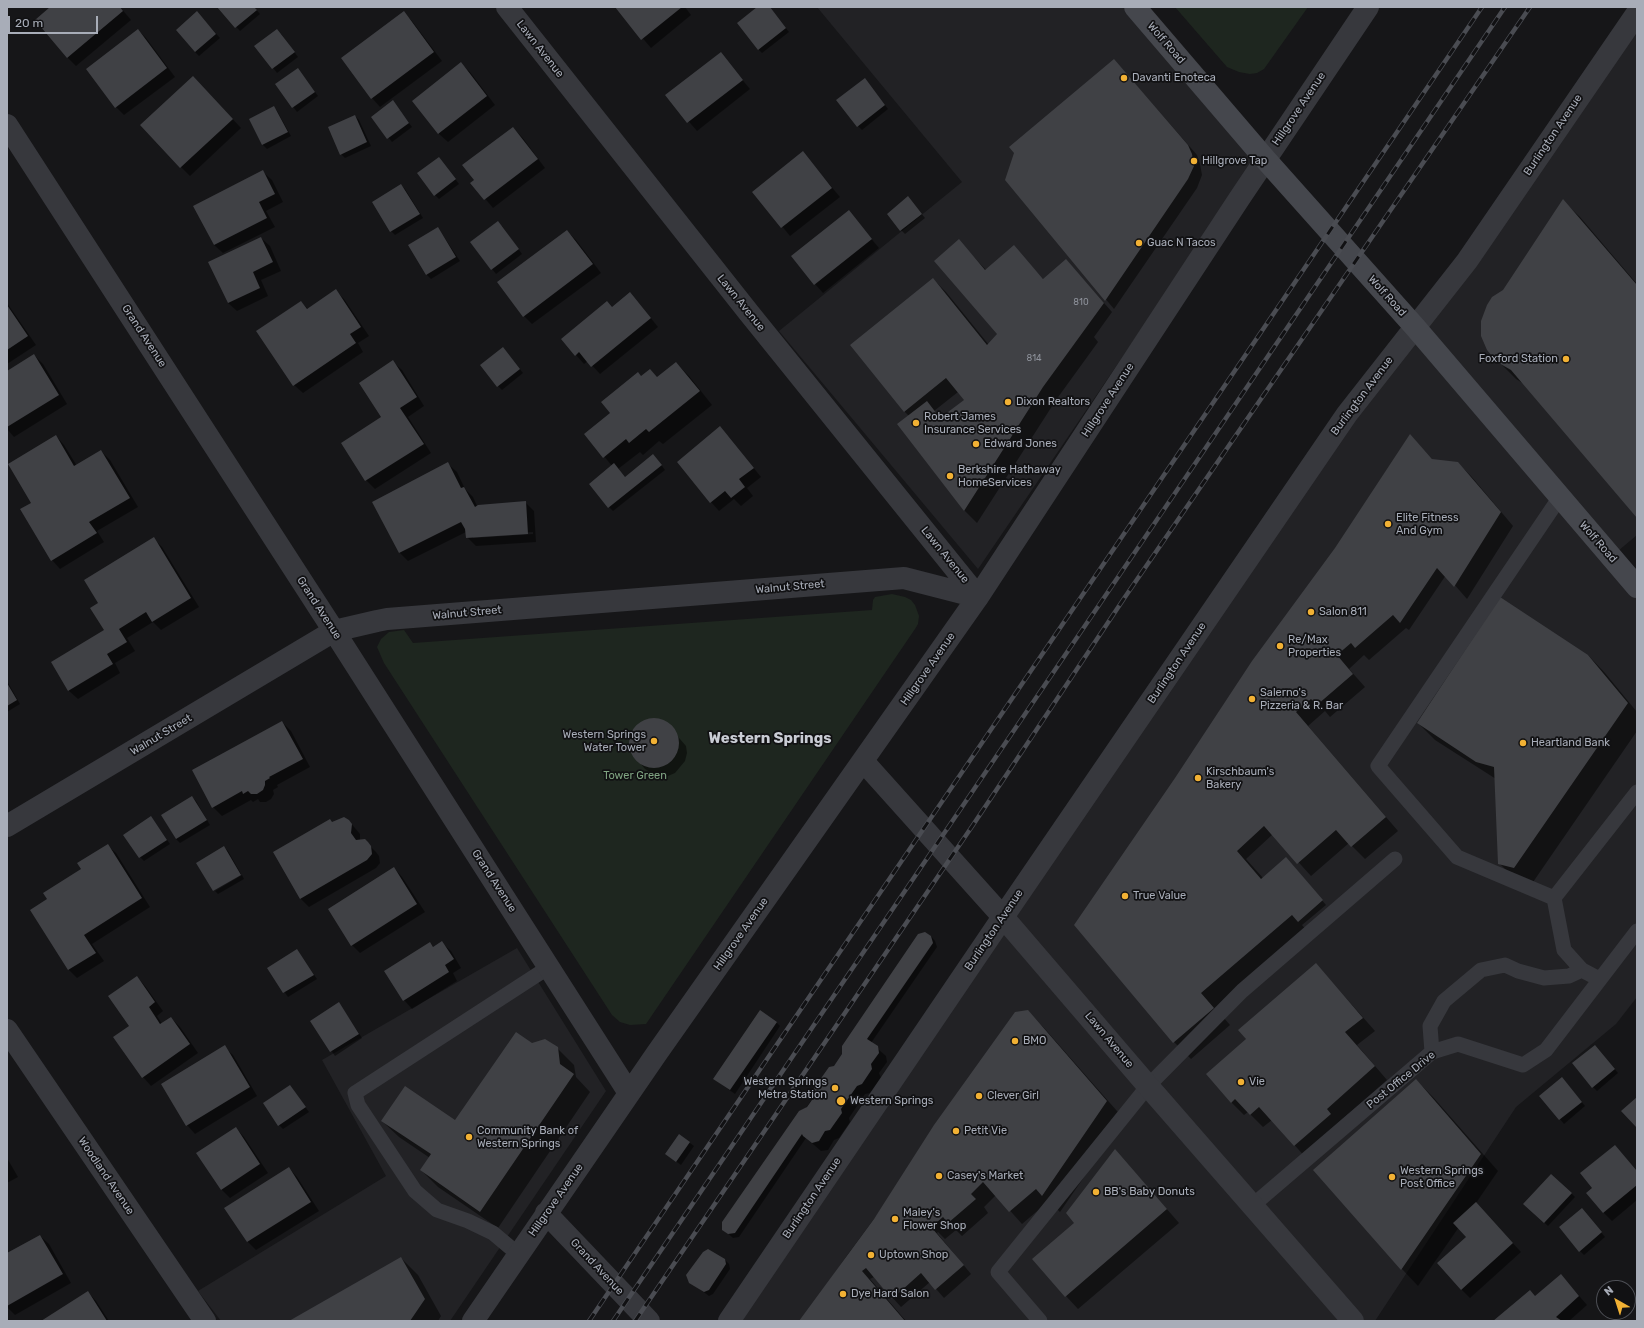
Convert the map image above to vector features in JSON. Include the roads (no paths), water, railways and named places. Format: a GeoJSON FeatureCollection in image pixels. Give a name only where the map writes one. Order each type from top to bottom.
{"type":"FeatureCollection","features":[{"type":"Feature","properties":{"kind":"main road","name":"Wolf Road"},"geometry":{"type":"LineString","coordinates":[[1135,7],[1266,160],[1415,327],[1637,587]]}},
{"type":"Feature","properties":{"kind":"street","name":"Lawn Avenue"},"geometry":{"type":"LineString","coordinates":[[507,7],[749,313],[978,597]]}},
{"type":"Feature","properties":{"kind":"street","name":"Hillgrove Avenue"},"geometry":{"type":"LineString","coordinates":[[473,1321],[629,1094],[978,597],[1368,7]]}},
{"type":"Feature","properties":{"kind":"street","name":"Burlington Avenue"},"geometry":{"type":"LineString","coordinates":[[729,1321],[1003,917],[1348,414],[1467,261],[1637,13]]}},
{"type":"Feature","properties":{"kind":"street","name":"Grand Avenue"},"geometry":{"type":"LineString","coordinates":[[7,125],[334,631],[629,1094]]}},
{"type":"Feature","properties":{"kind":"street","name":"Walnut Street"},"geometry":{"type":"LineString","coordinates":[[7,826],[334,631],[388,619],[904,578],[978,597]]}},
{"type":"Feature","properties":{"kind":"street","name":"Lawn Avenue"},"geometry":{"type":"LineString","coordinates":[[863,761],[1003,917],[1353,1321]]}},
{"type":"Feature","properties":{"kind":"street","name":"Woodland Avenue"},"geometry":{"type":"LineString","coordinates":[[7,1030],[205,1321]]}},
{"type":"Feature","properties":{"kind":"street","name":"Grand Avenue"},"geometry":{"type":"LineString","coordinates":[[546,1213],[649,1321]]}},
{"type":"Feature","properties":{"kind":"lane"},"geometry":{"type":"LineString","coordinates":[[1554,898],[1457,857],[1378,766],[1560,497]]}},
{"type":"Feature","properties":{"kind":"lane"},"geometry":{"type":"LineString","coordinates":[[1599,979],[1582,970],[1564,950],[1554,898],[1637,792]]}},
{"type":"Feature","properties":{"kind":"lane"},"geometry":{"type":"LineString","coordinates":[[1040,1321],[998,1272],[1148,1086],[1242,991],[1395,859]]}},
{"type":"Feature","properties":{"kind":"lane","name":"Post Office Drive"},"geometry":{"type":"LineString","coordinates":[[1252,1206],[1432,1052],[1458,1044],[1523,1065],[1546,1050],[1637,931]]}},
{"type":"Feature","properties":{"kind":"lane"},"geometry":{"type":"LineString","coordinates":[[1432,1052],[1430,1026],[1444,1001],[1481,970],[1505,965],[1518,972],[1544,978],[1569,976],[1582,970]]}},
{"type":"Feature","properties":{"kind":"lane"},"geometry":{"type":"LineString","coordinates":[[518,1254],[493,1233],[468,1221],[437,1210],[415,1191],[358,1105],[355,1093],[549,967]]}},
{"type":"Feature","properties":{"kind":"railway"},"geometry":{"type":"LineString","coordinates":[[589,1321],[1482,7]]}},
{"type":"Feature","properties":{"kind":"railway"},"geometry":{"type":"LineString","coordinates":[[613,1321],[1505,7]]}},
{"type":"Feature","properties":{"kind":"railway"},"geometry":{"type":"LineString","coordinates":[[635,1321],[973,825],[1125,597],[1530,7]]}},
{"type":"Feature","properties":{"kind":"place","name":"Davanti Enoteca"},"geometry":{"type":"Point","coordinates":[1124,78]}},
{"type":"Feature","properties":{"kind":"place","name":"Hillgrove Tap"},"geometry":{"type":"Point","coordinates":[1194,161]}},
{"type":"Feature","properties":{"kind":"place","name":"Guac N Tacos"},"geometry":{"type":"Point","coordinates":[1139,243]}},
{"type":"Feature","properties":{"kind":"place","name":"Foxford Station"},"geometry":{"type":"Point","coordinates":[1566,359]}},
{"type":"Feature","properties":{"kind":"place","name":"Dixon Realtors"},"geometry":{"type":"Point","coordinates":[1008,402]}},
{"type":"Feature","properties":{"kind":"place","name":"Robert James Insurance Services"},"geometry":{"type":"Point","coordinates":[916,423]}},
{"type":"Feature","properties":{"kind":"place","name":"Edward Jones"},"geometry":{"type":"Point","coordinates":[976,444]}},
{"type":"Feature","properties":{"kind":"place","name":"Berkshire Hathaway HomeServices"},"geometry":{"type":"Point","coordinates":[950,476]}},
{"type":"Feature","properties":{"kind":"place","name":"Elite Fitness And Gym"},"geometry":{"type":"Point","coordinates":[1388,524]}},
{"type":"Feature","properties":{"kind":"place","name":"Salon 811"},"geometry":{"type":"Point","coordinates":[1311,612]}},
{"type":"Feature","properties":{"kind":"place","name":"Re/Max Properties"},"geometry":{"type":"Point","coordinates":[1280,646]}},
{"type":"Feature","properties":{"kind":"place","name":"Salerno's Pizzeria & R. Bar"},"geometry":{"type":"Point","coordinates":[1252,699]}},
{"type":"Feature","properties":{"kind":"place","name":"Western Springs Water Tower"},"geometry":{"type":"Point","coordinates":[654,741]}},
{"type":"Feature","properties":{"kind":"place","name":"Heartland Bank"},"geometry":{"type":"Point","coordinates":[1523,743]}},
{"type":"Feature","properties":{"kind":"place","name":"Kirschbaum's Bakery"},"geometry":{"type":"Point","coordinates":[1198,778]}},
{"type":"Feature","properties":{"kind":"place","name":"True Value"},"geometry":{"type":"Point","coordinates":[1125,896]}},
{"type":"Feature","properties":{"kind":"place","name":"BMO"},"geometry":{"type":"Point","coordinates":[1015,1041]}},
{"type":"Feature","properties":{"kind":"place","name":"Vie"},"geometry":{"type":"Point","coordinates":[1241,1082]}},
{"type":"Feature","properties":{"kind":"place","name":"Western Springs Metra Station"},"geometry":{"type":"Point","coordinates":[835,1088]}},
{"type":"Feature","properties":{"kind":"place","name":"Clever Girl"},"geometry":{"type":"Point","coordinates":[979,1096]}},
{"type":"Feature","properties":{"kind":"place","name":"Western Springs"},"geometry":{"type":"Point","coordinates":[841,1101]}},
{"type":"Feature","properties":{"kind":"place","name":"Petit Vie"},"geometry":{"type":"Point","coordinates":[956,1131]}},
{"type":"Feature","properties":{"kind":"place","name":"Community Bank of Western Springs"},"geometry":{"type":"Point","coordinates":[469,1137]}},
{"type":"Feature","properties":{"kind":"place","name":"Casey's Market"},"geometry":{"type":"Point","coordinates":[939,1176]}},
{"type":"Feature","properties":{"kind":"place","name":"Western Springs Post Office"},"geometry":{"type":"Point","coordinates":[1392,1177]}},
{"type":"Feature","properties":{"kind":"place","name":"BB's Baby Donuts"},"geometry":{"type":"Point","coordinates":[1096,1192]}},
{"type":"Feature","properties":{"kind":"place","name":"Maley's Flower Shop"},"geometry":{"type":"Point","coordinates":[895,1219]}},
{"type":"Feature","properties":{"kind":"place","name":"Uptown Shop"},"geometry":{"type":"Point","coordinates":[871,1255]}},
{"type":"Feature","properties":{"kind":"place","name":"Dye Hard Salon"},"geometry":{"type":"Point","coordinates":[843,1294]}},
{"type":"Feature","properties":{"kind":"district","name":"Western Springs"},"geometry":{"type":"Point","coordinates":[770,739]}},
{"type":"Feature","properties":{"kind":"park label","name":"Tower Green"},"geometry":{"type":"Point","coordinates":[635,776]}}]}
